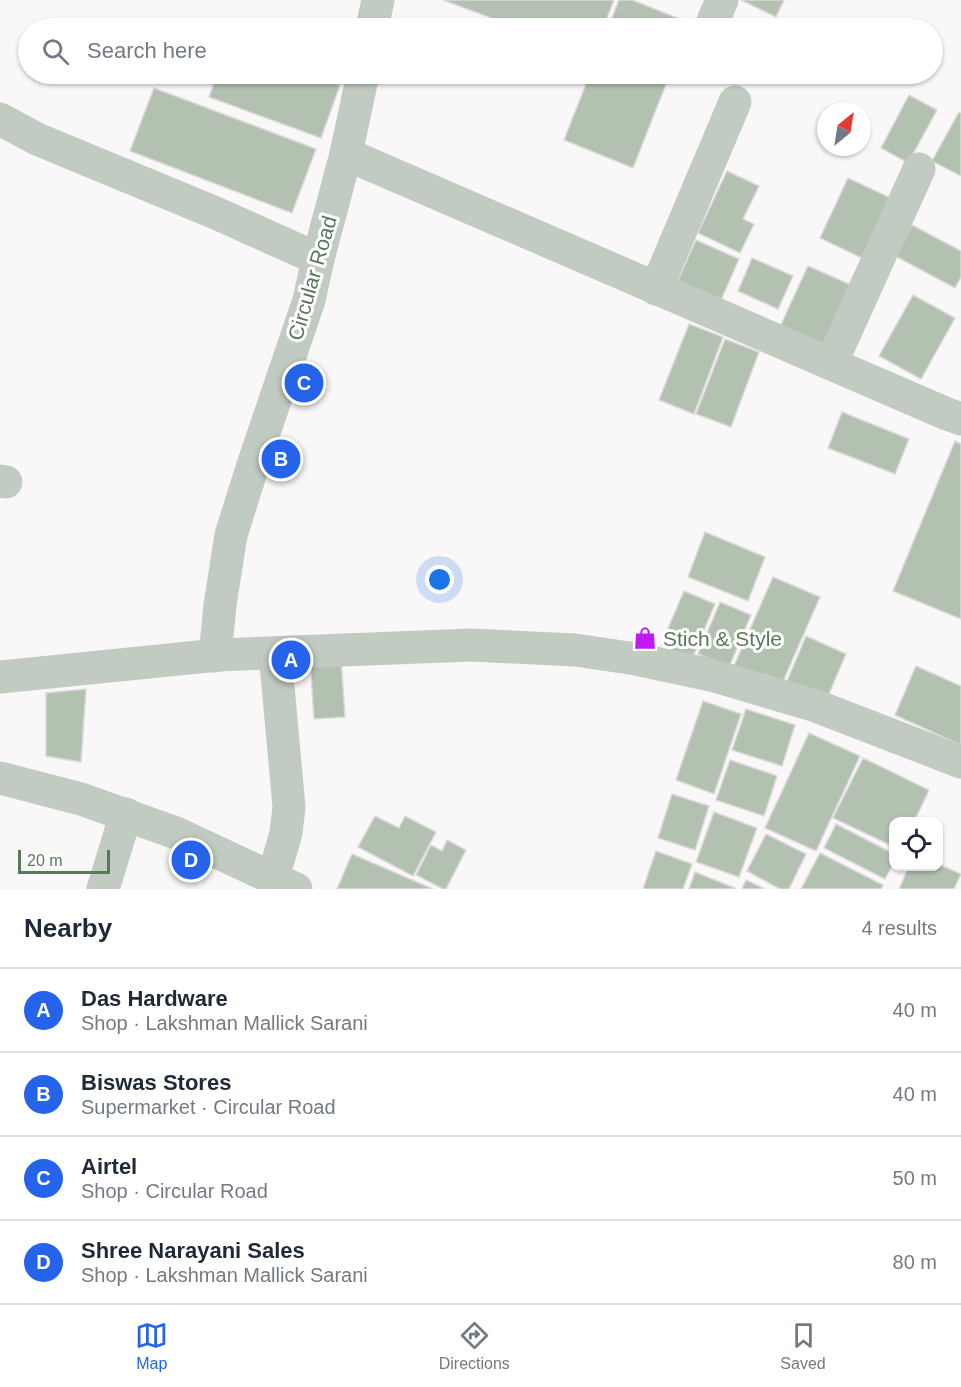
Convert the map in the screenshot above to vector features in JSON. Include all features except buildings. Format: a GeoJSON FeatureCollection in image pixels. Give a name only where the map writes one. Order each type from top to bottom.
{"type":"FeatureCollection","features":[{"type":"Feature","properties":{"kind":"street"},"geometry":{"type":"LineString","coordinates":[[374,18],[378,0]]}},
{"type":"Feature","properties":{"kind":"street","name":"Circular Road"},"geometry":{"type":"LineString","coordinates":[[215,656],[231,536],[309,300],[346,154],[361,84]]}},
{"type":"Feature","properties":{"kind":"street"},"geometry":{"type":"LineString","coordinates":[[656,289],[735,102]]}},
{"type":"Feature","properties":{"kind":"street"},"geometry":{"type":"LineString","coordinates":[[0,119],[37,139],[218,214],[318,259]]}},
{"type":"Feature","properties":{"kind":"street"},"geometry":{"type":"LineString","coordinates":[[346,154],[961,419]]}},
{"type":"Feature","properties":{"kind":"street"},"geometry":{"type":"LineString","coordinates":[[831,364],[919,169]]}},
{"type":"Feature","properties":{"kind":"street"},"geometry":{"type":"LineString","coordinates":[[0,677],[215,656],[275,653],[471,645],[575,650],[636,659],[711,675],[816,706],[961,762]]}},
{"type":"Feature","properties":{"kind":"street"},"geometry":{"type":"LineString","coordinates":[[0,777],[81,799],[147,839],[276,885],[290,807],[275,653]]}},
{"type":"Feature","properties":{"kind":"street"},"geometry":{"type":"LineString","coordinates":[[0,798],[76,816],[123,823]]}},
{"type":"Feature","properties":{"kind":"street"},"geometry":{"type":"LineString","coordinates":[[103,889],[123,823]]}},
{"type":"Feature","properties":{"kind":"place","name":"Airtel"},"geometry":{"type":"Point","coordinates":[304,383]}},
{"type":"Feature","properties":{"kind":"place","name":"Biswas Stores"},"geometry":{"type":"Point","coordinates":[281,459]}},
{"type":"Feature","properties":{"kind":"place","name":"Stich & Style"},"geometry":{"type":"Point","coordinates":[645,638]}},
{"type":"Feature","properties":{"kind":"place","name":"Das Hardware"},"geometry":{"type":"Point","coordinates":[291,660]}},
{"type":"Feature","properties":{"kind":"place","name":"Shree Narayani Sales"},"geometry":{"type":"Point","coordinates":[191,860]}}]}
